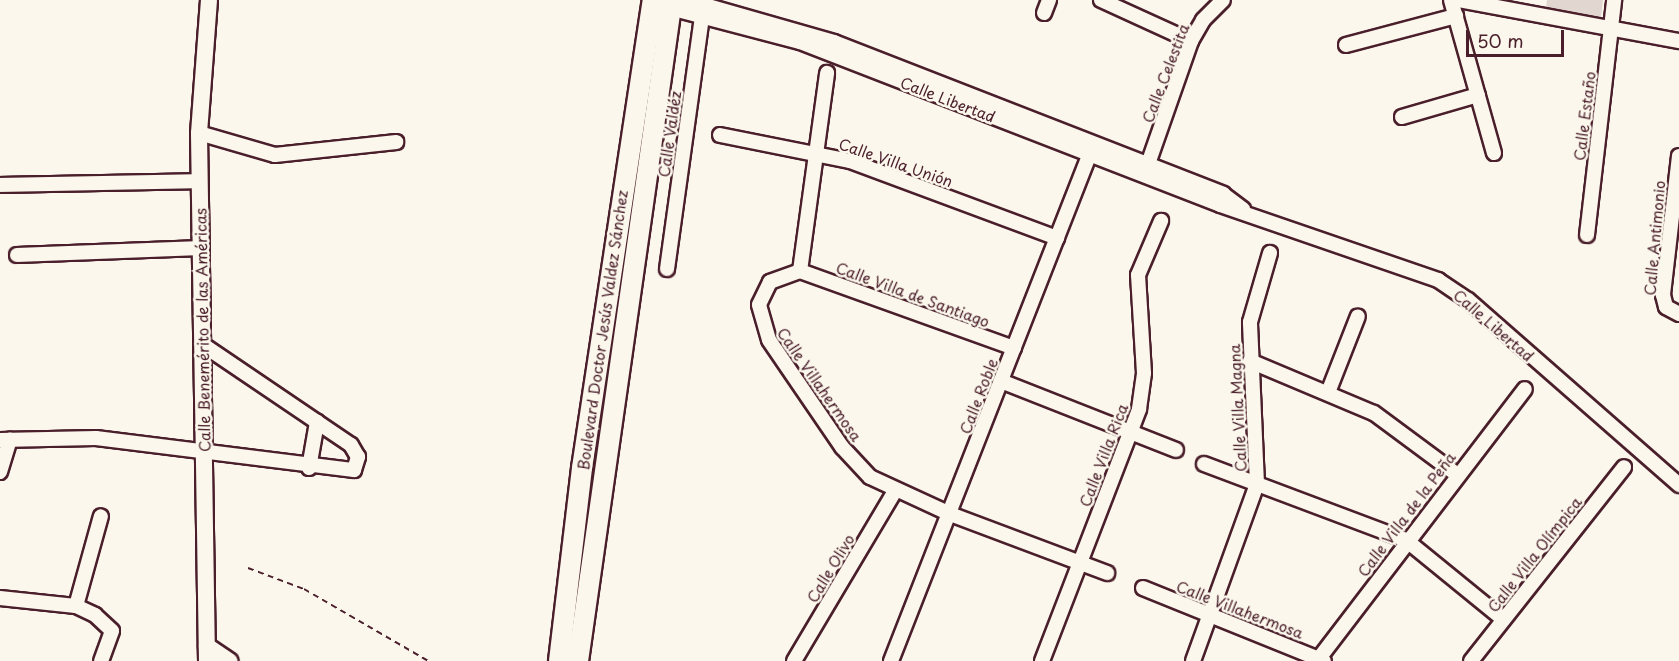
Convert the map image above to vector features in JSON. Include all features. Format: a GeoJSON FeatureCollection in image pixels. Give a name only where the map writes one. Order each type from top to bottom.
{"type":"FeatureCollection","features":[{"type":"Feature","properties":{"kind":"main road","name":"Boulevard Doctor Jesús Valdez Sánchez"},"geometry":{"type":"LineString","coordinates":[[559,661],[598,357],[664,2]]}},
{"type":"Feature","properties":{"kind":"main road","name":"Boulevard Doctor Jesús Valdez Sánchez"},"geometry":{"type":"LineString","coordinates":[[579,661],[620,358],[664,2]]}},
{"type":"Feature","properties":{"kind":"main road"},"geometry":{"type":"LineString","coordinates":[[598,357],[620,358]]}},
{"type":"Feature","properties":{"kind":"street","name":"Calle Benemérito de las Américas"},"geometry":{"type":"LineString","coordinates":[[207,653],[199,133],[209,0]]}},
{"type":"Feature","properties":{"kind":"street"},"geometry":{"type":"LineString","coordinates":[[1044,14],[1049,0]]}},
{"type":"Feature","properties":{"kind":"street"},"geometry":{"type":"LineString","coordinates":[[1101,0],[1191,41]]}},
{"type":"Feature","properties":{"kind":"street","name":"Calle Celestita"},"geometry":{"type":"LineString","coordinates":[[1148,164],[1191,41],[1203,20],[1222,0]]}},
{"type":"Feature","properties":{"kind":"street"},"geometry":{"type":"LineString","coordinates":[[1451,0],[1494,153]]}},
{"type":"Feature","properties":{"kind":"street"},"geometry":{"type":"LineString","coordinates":[[1459,0],[1679,41]]}},
{"type":"Feature","properties":{"kind":"street","name":"Calle Estaño"},"geometry":{"type":"LineString","coordinates":[[1587,235],[1614,0]]}},
{"type":"Feature","properties":{"kind":"street","name":"Calle Libertad"},"geometry":{"type":"LineString","coordinates":[[664,2],[704,7],[773,29],[1091,149],[1220,205],[1243,209],[1416,270],[1452,288],[1679,484]]}},
{"type":"Feature","properties":{"kind":"street","name":"Calle Valdéz"},"geometry":{"type":"LineString","coordinates":[[667,269],[704,7]]}},
{"type":"Feature","properties":{"kind":"street"},"geometry":{"type":"LineString","coordinates":[[1346,45],[1456,16]]}},
{"type":"Feature","properties":{"kind":"street"},"geometry":{"type":"LineString","coordinates":[[800,271],[814,153],[827,73]]}},
{"type":"Feature","properties":{"kind":"street"},"geometry":{"type":"LineString","coordinates":[[1402,117],[1478,95]]}},
{"type":"Feature","properties":{"kind":"street"},"geometry":{"type":"LineString","coordinates":[[199,133],[275,155],[396,142]]}},
{"type":"Feature","properties":{"kind":"street","name":"Calle Villa Unión"},"geometry":{"type":"LineString","coordinates":[[720,135],[814,153],[887,173],[1057,237]]}},
{"type":"Feature","properties":{"kind":"street","name":"Calle Libertad"},"geometry":{"type":"LineString","coordinates":[[1091,149],[1148,164],[1223,194],[1243,209]]}},
{"type":"Feature","properties":{"kind":"street","name":"Calle Roble"},"geometry":{"type":"LineString","coordinates":[[891,661],[1091,149]]}},
{"type":"Feature","properties":{"kind":"street","name":"Calle Antimonio"},"geometry":{"type":"LineString","coordinates":[[1679,156],[1663,295],[1666,307],[1679,314]]}},
{"type":"Feature","properties":{"kind":"street"},"geometry":{"type":"LineString","coordinates":[[0,185],[200,181]]}},
{"type":"Feature","properties":{"kind":"street","name":"Calle Villa Rica"},"geometry":{"type":"LineString","coordinates":[[1042,661],[1131,432],[1143,392],[1138,275],[1161,221]]}},
{"type":"Feature","properties":{"kind":"street"},"geometry":{"type":"LineString","coordinates":[[17,255],[201,248]]}},
{"type":"Feature","properties":{"kind":"street","name":"Calle Villa Magna"},"geometry":{"type":"LineString","coordinates":[[1193,661],[1257,484],[1250,361],[1253,300],[1270,254]]}},
{"type":"Feature","properties":{"kind":"street","name":"Calle Villa de Santiago"},"geometry":{"type":"LineString","coordinates":[[800,271],[1014,348]]}},
{"type":"Feature","properties":{"kind":"street","name":"Calle Villahermosa"},"geometry":{"type":"LineString","coordinates":[[800,271],[777,277],[766,287],[759,305],[764,332],[855,462],[894,491],[1107,573]]}},
{"type":"Feature","properties":{"kind":"street"},"geometry":{"type":"LineString","coordinates":[[1329,390],[1358,316]]}},
{"type":"Feature","properties":{"kind":"street"},"geometry":{"type":"LineString","coordinates":[[0,472],[5,440],[96,438],[347,472],[358,462],[351,445],[202,344]]}},
{"type":"Feature","properties":{"kind":"street"},"geometry":{"type":"LineString","coordinates":[[1250,361],[1329,390],[1374,413],[1456,474]]}},
{"type":"Feature","properties":{"kind":"street"},"geometry":{"type":"LineString","coordinates":[[1001,381],[1176,450]]}},
{"type":"Feature","properties":{"kind":"street","name":"Calle Villa de la Peña"},"geometry":{"type":"LineString","coordinates":[[1320,660],[1456,474],[1525,390]]}},
{"type":"Feature","properties":{"kind":"street"},"geometry":{"type":"LineString","coordinates":[[309,468],[317,422]]}},
{"type":"Feature","properties":{"kind":"street"},"geometry":{"type":"LineString","coordinates":[[1204,464],[1406,540],[1503,619]]}},
{"type":"Feature","properties":{"kind":"street","name":"Calle Villa Olímpica"},"geometry":{"type":"LineString","coordinates":[[1471,661],[1624,467]]}},
{"type":"Feature","properties":{"kind":"street","name":"Calle Olivo"},"geometry":{"type":"LineString","coordinates":[[794,661],[894,491]]}},
{"type":"Feature","properties":{"kind":"street"},"geometry":{"type":"LineString","coordinates":[[76,606],[101,516]]}},
{"type":"Feature","properties":{"kind":"street","name":"Calle Villahermosa"},"geometry":{"type":"LineString","coordinates":[[1143,588],[1320,660]]}},
{"type":"Feature","properties":{"kind":"street"},"geometry":{"type":"LineString","coordinates":[[0,598],[76,606],[110,627],[111,642],[101,661]]}},
{"type":"Feature","properties":{"kind":"street"},"geometry":{"type":"LineString","coordinates":[[207,653],[229,661]]}},
{"type":"Feature","properties":{"kind":"path"},"geometry":{"type":"LineString","coordinates":[[248,568],[304,589],[428,661]]}},
{"type":"Feature","properties":{"kind":"shaded area"},"geometry":{"type":"Polygon","coordinates":[[[1547,0],[1603,0],[1601,17],[1546,7],[1547,0]]]}}]}
